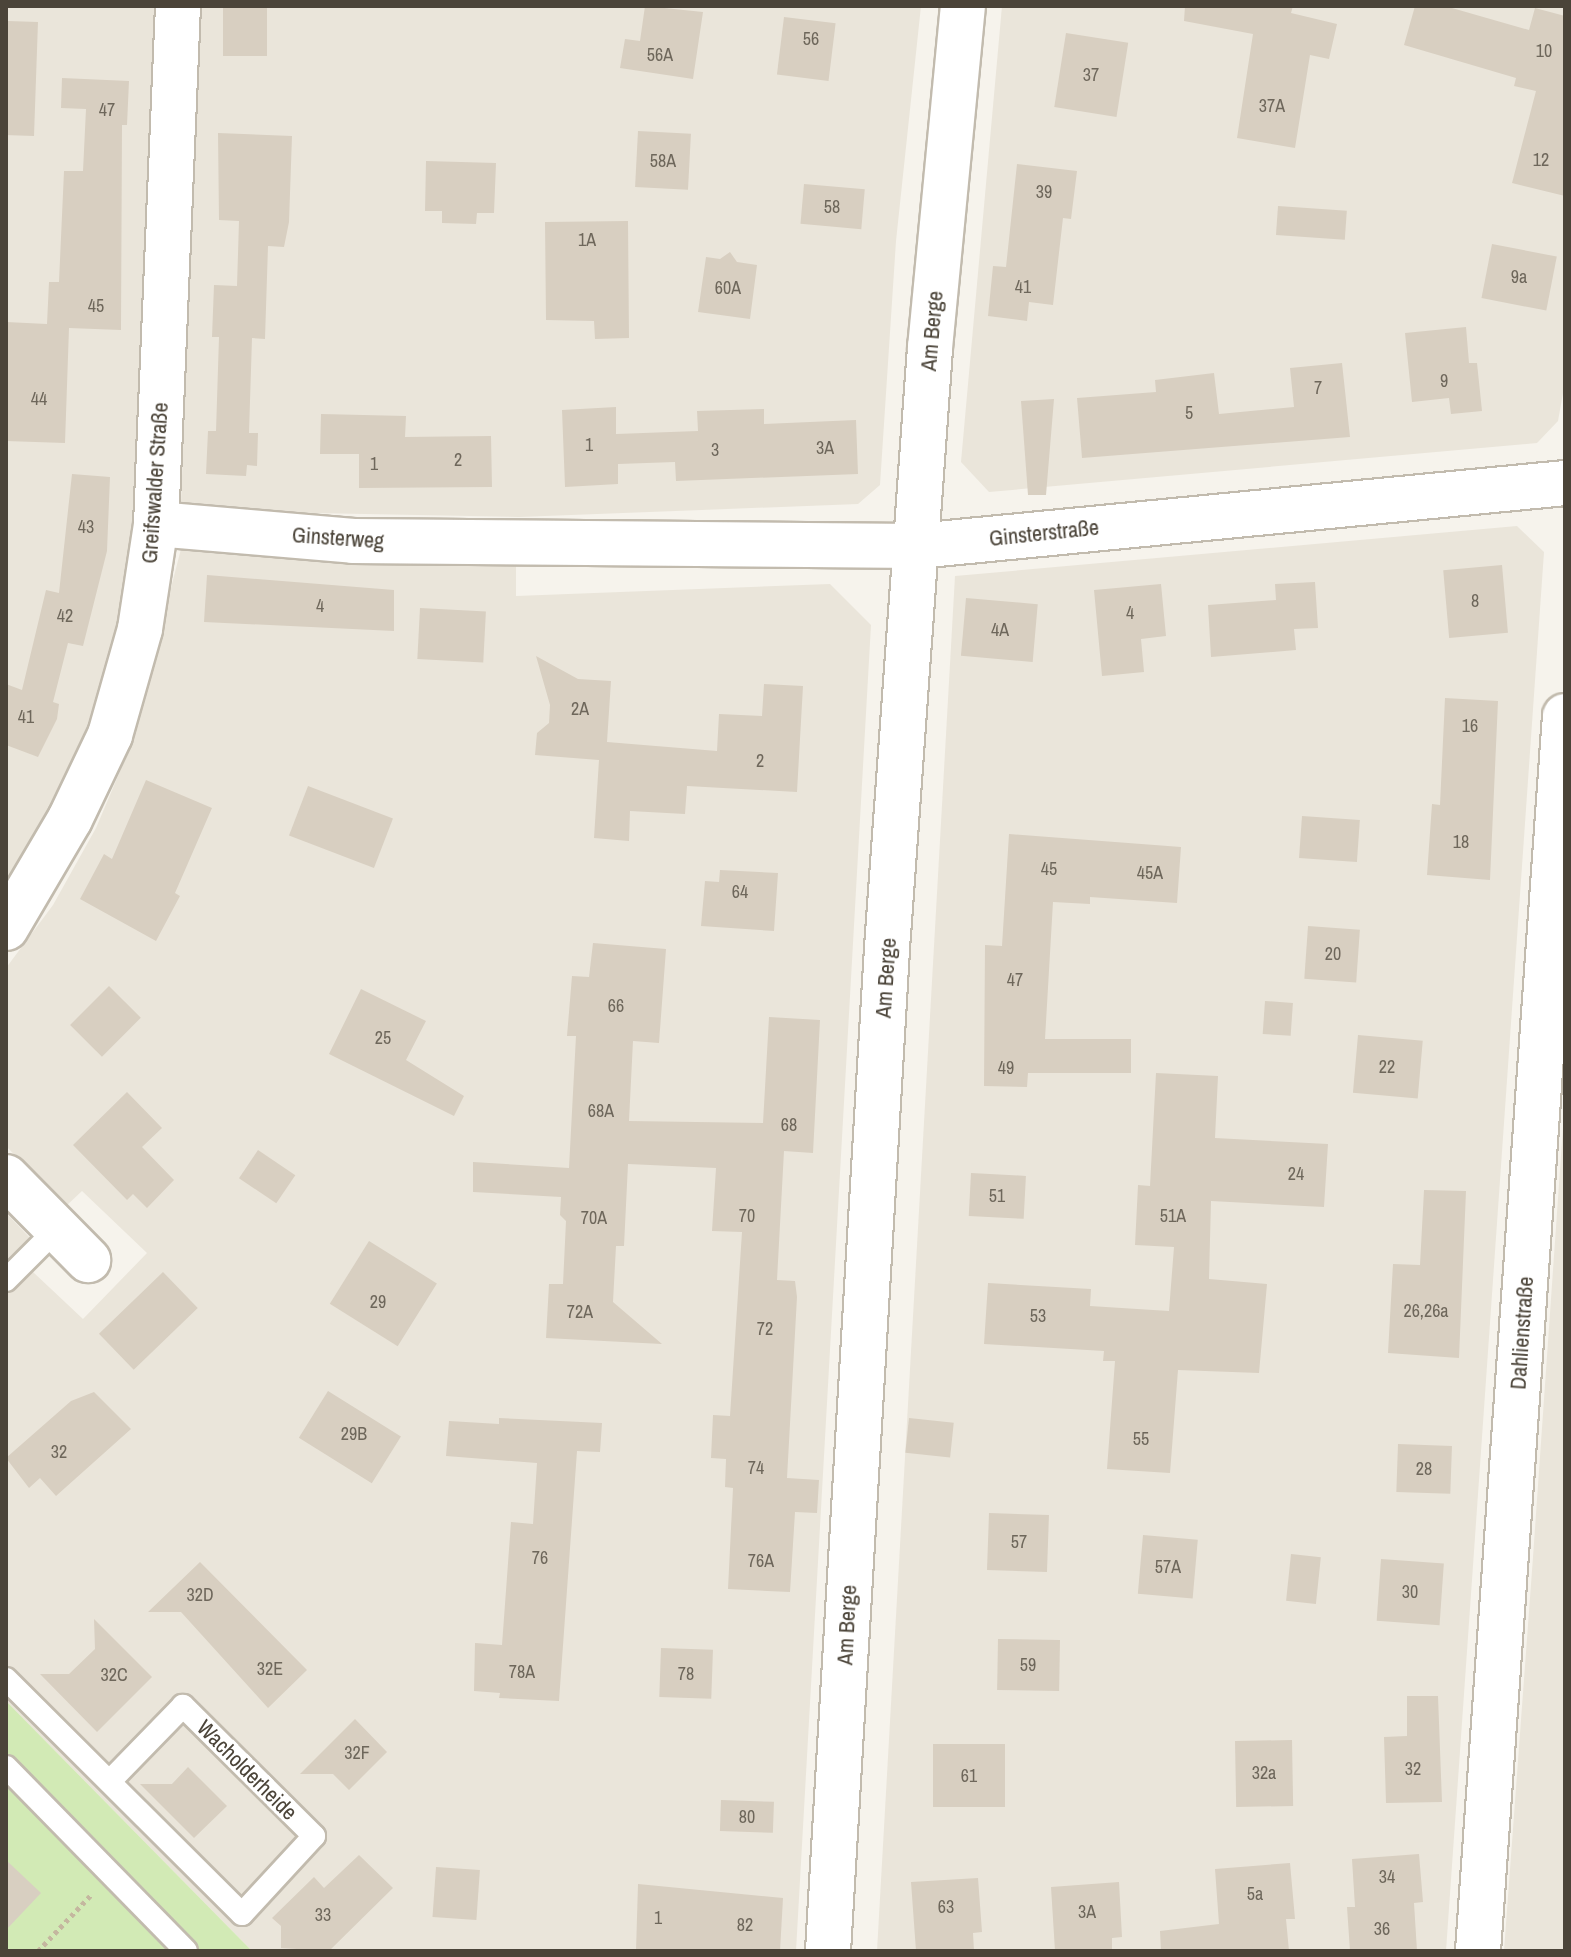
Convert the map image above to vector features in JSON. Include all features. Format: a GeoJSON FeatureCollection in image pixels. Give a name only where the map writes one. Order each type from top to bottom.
{"type":"FeatureCollection","features":[{"type":"Feature","properties":{"kind":"street","name":"Greifswalder Straße"},"geometry":{"type":"LineString","coordinates":[[6,928],[70,819],[110,735],[140,629],[156,524],[178,6]]}},
{"type":"Feature","properties":{"kind":"street","name":"Am Berge"},"geometry":{"type":"LineString","coordinates":[[828,1951],[884,993],[930,348],[963,6]]}},
{"type":"Feature","properties":{"kind":"street","name":"Ginsterstraße"},"geometry":{"type":"LineString","coordinates":[[520,543],[917,546],[1565,483]]}},
{"type":"Feature","properties":{"kind":"street","name":"Ginsterweg"},"geometry":{"type":"LineString","coordinates":[[156,524],[353,541],[520,543]]}},
{"type":"Feature","properties":{"kind":"street","name":"Dahlienstraße"},"geometry":{"type":"LineString","coordinates":[[1478,1951],[1565,716]]}},
{"type":"Feature","properties":{"kind":"street"},"geometry":{"type":"LineString","coordinates":[[6,1177],[88,1260]]}},
{"type":"Feature","properties":{"kind":"lane"},"geometry":{"type":"LineString","coordinates":[[6,1280],[57,1229]]}},
{"type":"Feature","properties":{"kind":"lane","name":"Wacholderheide"},"geometry":{"type":"LineString","coordinates":[[6,1679],[242,1914],[314,1836],[183,1706],[110,1781]]}},
{"type":"Feature","properties":{"kind":"lane"},"geometry":{"type":"LineString","coordinates":[[6,1767],[186,1951]]}},
{"type":"Feature","properties":{"kind":"path"},"geometry":{"type":"LineString","coordinates":[[38,1951],[111,1874]]}},
{"type":"Feature","properties":{"kind":"shaded area"},"geometry":{"type":"Polygon","coordinates":[[[6,6],[155,6],[138,462],[127,580],[116,636],[76,760],[6,892],[6,6]]]}},
{"type":"Feature","properties":{"kind":"shaded area"},"geometry":{"type":"Polygon","coordinates":[[[200,6],[921,6],[896,241],[880,485],[858,504],[519,517],[312,513],[181,502],[200,6]]]}},
{"type":"Feature","properties":{"kind":"shaded area"},"geometry":{"type":"Polygon","coordinates":[[[1002,6],[1565,6],[1565,382],[1558,421],[1537,443],[989,492],[961,462],[1002,6]]]}},
{"type":"Feature","properties":{"kind":"shaded area"},"geometry":{"type":"Polygon","coordinates":[[[1517,526],[1544,552],[1446,1951],[877,1951],[955,576],[1517,526]]]}},
{"type":"Feature","properties":{"kind":"shaded area"},"geometry":{"type":"Polygon","coordinates":[[[181,549],[395,563],[516,560],[516,596],[830,584],[871,625],[796,1951],[252,1951],[6,1701],[6,1213],[31,1239],[16,1256],[83,1319],[147,1253],[82,1191],[65,1207],[6,1146],[6,968],[53,905],[96,828],[129,750],[181,549]]]}},
{"type":"Feature","properties":{"kind":"shaded area"},"geometry":{"type":"Polygon","coordinates":[[[1565,1098],[1565,1951],[1504,1951],[1533,1557],[1565,1098]]]}},
{"type":"Feature","properties":{"kind":"green space"},"geometry":{"type":"Polygon","coordinates":[[[6,1701],[252,1951],[6,1951],[6,1701]]]}},
{"type":"Feature","properties":{"kind":"building"},"geometry":{"type":"Polygon","coordinates":[[[223,6],[267,6],[267,56],[223,56],[223,6]]]}},
{"type":"Feature","properties":{"kind":"building"},"geometry":{"type":"Polygon","coordinates":[[[645,6],[703,12],[693,79],[620,68],[625,39],[640,41],[645,6]]]}},
{"type":"Feature","properties":{"kind":"building"},"geometry":{"type":"Polygon","coordinates":[[[1185,6],[1293,6],[1291,13],[1337,24],[1329,59],[1310,55],[1295,148],[1237,138],[1253,34],[1184,21],[1185,6]]]}},
{"type":"Feature","properties":{"kind":"building"},"geometry":{"type":"Polygon","coordinates":[[[1415,6],[1445,6],[1529,30],[1535,8],[1565,16],[1565,196],[1512,183],[1536,91],[1514,86],[1516,78],[1404,45],[1415,6]]]}},
{"type":"Feature","properties":{"kind":"building"},"geometry":{"type":"Polygon","coordinates":[[[784,17],[836,23],[829,81],[777,75],[784,17]]]}},
{"type":"Feature","properties":{"kind":"building"},"geometry":{"type":"Polygon","coordinates":[[[8,21],[38,22],[34,136],[6,135],[8,21]]]}},
{"type":"Feature","properties":{"kind":"building"},"geometry":{"type":"Polygon","coordinates":[[[1066,33],[1128,43],[1116,117],[1054,107],[1066,33]]]}},
{"type":"Feature","properties":{"kind":"building"},"geometry":{"type":"Polygon","coordinates":[[[62,78],[129,81],[127,125],[122,125],[121,330],[69,328],[65,443],[6,441],[6,322],[47,324],[49,282],[59,282],[64,171],[83,171],[86,109],[61,108],[62,78]]]}},
{"type":"Feature","properties":{"kind":"building"},"geometry":{"type":"Polygon","coordinates":[[[638,131],[691,134],[688,190],[635,187],[638,131]]]}},
{"type":"Feature","properties":{"kind":"building"},"geometry":{"type":"Polygon","coordinates":[[[218,133],[292,136],[289,222],[284,247],[268,246],[265,339],[252,338],[249,433],[258,433],[257,466],[247,465],[246,476],[206,474],[208,431],[216,431],[219,337],[212,337],[214,285],[237,286],[239,221],[219,220],[218,133]]]}},
{"type":"Feature","properties":{"kind":"building"},"geometry":{"type":"Polygon","coordinates":[[[426,161],[496,163],[494,213],[477,213],[476,224],[442,223],[442,211],[425,211],[426,161]]]}},
{"type":"Feature","properties":{"kind":"building"},"geometry":{"type":"Polygon","coordinates":[[[1017,164],[1077,171],[1071,219],[1063,218],[1053,305],[1029,302],[1027,321],[988,316],[993,266],[1006,267],[1017,164]]]}},
{"type":"Feature","properties":{"kind":"building"},"geometry":{"type":"Polygon","coordinates":[[[804,184],[865,189],[861,229],[801,224],[804,184]]]}},
{"type":"Feature","properties":{"kind":"building"},"geometry":{"type":"Polygon","coordinates":[[[1278,206],[1347,211],[1345,240],[1276,235],[1278,206]]]}},
{"type":"Feature","properties":{"kind":"building"},"geometry":{"type":"Polygon","coordinates":[[[628,221],[629,338],[595,339],[594,321],[546,320],[545,222],[628,221]]]}},
{"type":"Feature","properties":{"kind":"building"},"geometry":{"type":"Polygon","coordinates":[[[1492,244],[1557,257],[1546,311],[1482,298],[1492,244]]]}},
{"type":"Feature","properties":{"kind":"building"},"geometry":{"type":"Polygon","coordinates":[[[730,252],[737,262],[757,265],[750,319],[698,312],[706,257],[720,259],[730,252]]]}},
{"type":"Feature","properties":{"kind":"building"},"geometry":{"type":"Polygon","coordinates":[[[1466,327],[1469,363],[1477,363],[1482,411],[1451,414],[1449,398],[1412,402],[1405,333],[1466,327]]]}},
{"type":"Feature","properties":{"kind":"building"},"geometry":{"type":"Polygon","coordinates":[[[1342,363],[1350,437],[1082,458],[1077,398],[1156,392],[1155,380],[1214,373],[1219,414],[1294,407],[1290,368],[1342,363]]]}},
{"type":"Feature","properties":{"kind":"building"},"geometry":{"type":"Polygon","coordinates":[[[1054,399],[1046,495],[1028,495],[1021,401],[1054,399]]]}},
{"type":"Feature","properties":{"kind":"building"},"geometry":{"type":"Polygon","coordinates":[[[616,407],[616,434],[698,431],[697,411],[764,409],[764,424],[856,420],[858,474],[676,481],[675,462],[618,464],[618,484],[565,487],[562,410],[616,407]]]}},
{"type":"Feature","properties":{"kind":"building"},"geometry":{"type":"Polygon","coordinates":[[[321,414],[406,416],[405,437],[491,436],[492,487],[359,488],[359,454],[320,454],[321,414]]]}},
{"type":"Feature","properties":{"kind":"building"},"geometry":{"type":"Polygon","coordinates":[[[72,474],[110,477],[107,551],[83,646],[68,643],[53,702],[59,704],[57,719],[38,757],[6,745],[6,684],[22,690],[46,590],[59,593],[72,474]]]}},
{"type":"Feature","properties":{"kind":"building"},"geometry":{"type":"Polygon","coordinates":[[[1502,565],[1508,633],[1449,638],[1443,570],[1502,565]]]}},
{"type":"Feature","properties":{"kind":"building"},"geometry":{"type":"Polygon","coordinates":[[[207,575],[394,590],[394,631],[204,622],[207,575]]]}},
{"type":"Feature","properties":{"kind":"building"},"geometry":{"type":"Polygon","coordinates":[[[1315,582],[1318,628],[1294,629],[1296,650],[1211,657],[1208,605],[1276,600],[1275,584],[1315,582]]]}},
{"type":"Feature","properties":{"kind":"building"},"geometry":{"type":"Polygon","coordinates":[[[1161,584],[1166,636],[1141,639],[1144,672],[1102,676],[1094,590],[1161,584]]]}},
{"type":"Feature","properties":{"kind":"building"},"geometry":{"type":"Polygon","coordinates":[[[966,598],[1038,604],[1033,662],[961,656],[966,598]]]}},
{"type":"Feature","properties":{"kind":"building"},"geometry":{"type":"Polygon","coordinates":[[[420,608],[486,611],[483,662],[417,659],[420,608]]]}},
{"type":"Feature","properties":{"kind":"building"},"geometry":{"type":"Polygon","coordinates":[[[536,656],[578,679],[611,681],[607,742],[717,751],[719,714],[762,716],[764,684],[803,686],[797,792],[687,786],[685,814],[630,811],[629,841],[594,838],[599,760],[535,755],[537,733],[549,723],[550,705],[536,656]]]}},
{"type":"Feature","properties":{"kind":"building"},"geometry":{"type":"Polygon","coordinates":[[[1445,698],[1498,701],[1490,880],[1427,875],[1432,804],[1440,805],[1445,698]]]}},
{"type":"Feature","properties":{"kind":"building"},"geometry":{"type":"Polygon","coordinates":[[[146,780],[212,808],[175,893],[180,896],[156,941],[80,899],[104,854],[112,859],[146,780]]]}},
{"type":"Feature","properties":{"kind":"building"},"geometry":{"type":"Polygon","coordinates":[[[308,786],[393,819],[374,868],[289,835],[308,786]]]}},
{"type":"Feature","properties":{"kind":"building"},"geometry":{"type":"Polygon","coordinates":[[[1302,816],[1360,820],[1357,862],[1299,858],[1302,816]]]}},
{"type":"Feature","properties":{"kind":"building"},"geometry":{"type":"Polygon","coordinates":[[[1009,834],[1181,847],[1177,903],[1090,897],[1090,904],[1053,902],[1045,1039],[1131,1039],[1131,1073],[1028,1073],[1027,1087],[984,1086],[985,945],[1002,946],[1009,834]]]}},
{"type":"Feature","properties":{"kind":"building"},"geometry":{"type":"Polygon","coordinates":[[[720,870],[778,873],[774,931],[701,926],[705,881],[719,882],[720,870]]]}},
{"type":"Feature","properties":{"kind":"building"},"geometry":{"type":"Polygon","coordinates":[[[1308,926],[1360,930],[1356,982],[1304,979],[1308,926]]]}},
{"type":"Feature","properties":{"kind":"building"},"geometry":{"type":"Polygon","coordinates":[[[593,943],[666,949],[659,1043],[633,1041],[629,1121],[763,1123],[769,1017],[820,1020],[813,1153],[784,1151],[777,1280],[795,1281],[797,1297],[787,1478],[819,1480],[817,1513],[795,1512],[790,1592],[728,1589],[733,1488],[725,1487],[726,1459],[711,1458],[713,1415],[730,1416],[742,1232],[712,1231],[716,1168],[628,1164],[624,1246],[616,1246],[613,1302],[662,1344],[546,1338],[549,1284],[563,1284],[566,1221],[560,1215],[561,1197],[473,1192],[473,1162],[569,1168],[576,1036],[567,1036],[572,976],[589,977],[593,943]]]}},
{"type":"Feature","properties":{"kind":"building"},"geometry":{"type":"Polygon","coordinates":[[[109,986],[141,1018],[102,1057],[70,1025],[109,986]]]}},
{"type":"Feature","properties":{"kind":"building"},"geometry":{"type":"Polygon","coordinates":[[[361,989],[426,1021],[406,1060],[464,1096],[454,1116],[329,1054],[361,989]]]}},
{"type":"Feature","properties":{"kind":"building"},"geometry":{"type":"Polygon","coordinates":[[[1265,1001],[1293,1003],[1291,1036],[1263,1034],[1265,1001]]]}},
{"type":"Feature","properties":{"kind":"building"},"geometry":{"type":"Polygon","coordinates":[[[1358,1035],[1423,1041],[1418,1098],[1353,1093],[1358,1035]]]}},
{"type":"Feature","properties":{"kind":"building"},"geometry":{"type":"Polygon","coordinates":[[[1156,1073],[1218,1076],[1215,1138],[1328,1144],[1324,1207],[1211,1201],[1209,1279],[1267,1284],[1259,1373],[1178,1370],[1170,1473],[1107,1469],[1115,1361],[1103,1361],[1104,1351],[984,1344],[988,1283],[1091,1289],[1090,1306],[1169,1311],[1174,1247],[1135,1245],[1138,1185],[1150,1186],[1156,1073]]]}},
{"type":"Feature","properties":{"kind":"building"},"geometry":{"type":"Polygon","coordinates":[[[127,1092],[162,1128],[142,1147],[174,1180],[147,1208],[133,1194],[127,1200],[73,1145],[127,1092]]]}},
{"type":"Feature","properties":{"kind":"building"},"geometry":{"type":"Polygon","coordinates":[[[258,1150],[295,1175],[276,1203],[239,1178],[258,1150]]]}},
{"type":"Feature","properties":{"kind":"building"},"geometry":{"type":"Polygon","coordinates":[[[971,1173],[1026,1176],[1024,1219],[969,1216],[971,1173]]]}},
{"type":"Feature","properties":{"kind":"building"},"geometry":{"type":"Polygon","coordinates":[[[1424,1190],[1466,1191],[1459,1358],[1388,1353],[1393,1264],[1420,1265],[1424,1190]]]}},
{"type":"Feature","properties":{"kind":"building"},"geometry":{"type":"Polygon","coordinates":[[[369,1241],[437,1283],[398,1346],[330,1304],[369,1241]]]}},
{"type":"Feature","properties":{"kind":"building"},"geometry":{"type":"Polygon","coordinates":[[[163,1272],[198,1308],[134,1370],[99,1334],[163,1272]]]}},
{"type":"Feature","properties":{"kind":"building"},"geometry":{"type":"Polygon","coordinates":[[[328,1391],[401,1437],[372,1483],[299,1438],[328,1391]]]}},
{"type":"Feature","properties":{"kind":"building"},"geometry":{"type":"Polygon","coordinates":[[[94,1392],[131,1429],[56,1496],[40,1478],[29,1488],[6,1458],[71,1401],[94,1392]]]}},
{"type":"Feature","properties":{"kind":"building"},"geometry":{"type":"Polygon","coordinates":[[[499,1418],[602,1423],[600,1452],[577,1451],[559,1701],[499,1698],[500,1693],[474,1691],[475,1643],[502,1645],[511,1522],[533,1524],[537,1463],[446,1456],[449,1421],[499,1424],[499,1418]]]}},
{"type":"Feature","properties":{"kind":"building"},"geometry":{"type":"Polygon","coordinates":[[[909,1418],[954,1423],[950,1458],[905,1453],[909,1418]]]}},
{"type":"Feature","properties":{"kind":"building"},"geometry":{"type":"Polygon","coordinates":[[[1398,1444],[1452,1446],[1450,1494],[1396,1492],[1398,1444]]]}},
{"type":"Feature","properties":{"kind":"building"},"geometry":{"type":"Polygon","coordinates":[[[989,1513],[1049,1515],[1047,1572],[987,1570],[989,1513]]]}},
{"type":"Feature","properties":{"kind":"building"},"geometry":{"type":"Polygon","coordinates":[[[1143,1535],[1198,1540],[1193,1599],[1138,1594],[1143,1535]]]}},
{"type":"Feature","properties":{"kind":"building"},"geometry":{"type":"Polygon","coordinates":[[[1291,1554],[1321,1557],[1316,1604],[1286,1601],[1291,1554]]]}},
{"type":"Feature","properties":{"kind":"building"},"geometry":{"type":"Polygon","coordinates":[[[1381,1559],[1444,1563],[1440,1625],[1377,1621],[1381,1559]]]}},
{"type":"Feature","properties":{"kind":"building"},"geometry":{"type":"Polygon","coordinates":[[[200,1562],[307,1670],[268,1708],[181,1612],[148,1612],[200,1562]]]}},
{"type":"Feature","properties":{"kind":"building"},"geometry":{"type":"Polygon","coordinates":[[[94,1619],[152,1677],[97,1732],[40,1674],[69,1674],[95,1649],[94,1619]]]}},
{"type":"Feature","properties":{"kind":"building"},"geometry":{"type":"Polygon","coordinates":[[[998,1639],[1060,1640],[1059,1691],[997,1690],[998,1639]]]}},
{"type":"Feature","properties":{"kind":"building"},"geometry":{"type":"Polygon","coordinates":[[[661,1648],[713,1650],[711,1699],[659,1697],[661,1648]]]}},
{"type":"Feature","properties":{"kind":"building"},"geometry":{"type":"Polygon","coordinates":[[[1407,1696],[1438,1696],[1442,1802],[1386,1803],[1384,1737],[1407,1736],[1407,1696]]]}},
{"type":"Feature","properties":{"kind":"building"},"geometry":{"type":"Polygon","coordinates":[[[355,1719],[387,1752],[349,1790],[333,1774],[300,1774],[355,1719]]]}},
{"type":"Feature","properties":{"kind":"building"},"geometry":{"type":"Polygon","coordinates":[[[1292,1740],[1293,1806],[1236,1807],[1235,1741],[1292,1740]]]}},
{"type":"Feature","properties":{"kind":"building"},"geometry":{"type":"Polygon","coordinates":[[[933,1744],[1005,1744],[1005,1807],[933,1807],[933,1744]]]}},
{"type":"Feature","properties":{"kind":"building"},"geometry":{"type":"Polygon","coordinates":[[[188,1767],[227,1806],[194,1838],[140,1784],[172,1784],[188,1767]]]}},
{"type":"Feature","properties":{"kind":"building"},"geometry":{"type":"Polygon","coordinates":[[[721,1800],[774,1802],[773,1833],[720,1831],[721,1800]]]}},
{"type":"Feature","properties":{"kind":"building"},"geometry":{"type":"Polygon","coordinates":[[[1419,1854],[1423,1902],[1414,1903],[1417,1951],[1350,1951],[1347,1907],[1355,1907],[1352,1859],[1419,1854]]]}},
{"type":"Feature","properties":{"kind":"building"},"geometry":{"type":"Polygon","coordinates":[[[359,1855],[393,1888],[329,1951],[281,1948],[281,1926],[272,1918],[314,1877],[324,1888],[359,1855]]]}},
{"type":"Feature","properties":{"kind":"building"},"geometry":{"type":"Polygon","coordinates":[[[6,1860],[41,1893],[6,1930],[6,1860]]]}},
{"type":"Feature","properties":{"kind":"building"},"geometry":{"type":"Polygon","coordinates":[[[1290,1863],[1295,1919],[1286,1919],[1289,1951],[1161,1951],[1160,1931],[1219,1924],[1215,1869],[1290,1863]]]}},
{"type":"Feature","properties":{"kind":"building"},"geometry":{"type":"Polygon","coordinates":[[[436,1867],[480,1870],[476,1920],[433,1917],[436,1867]]]}},
{"type":"Feature","properties":{"kind":"building"},"geometry":{"type":"Polygon","coordinates":[[[978,1878],[982,1932],[973,1933],[974,1951],[916,1951],[911,1882],[978,1878]]]}},
{"type":"Feature","properties":{"kind":"building"},"geometry":{"type":"Polygon","coordinates":[[[1119,1882],[1122,1937],[1112,1938],[1112,1951],[1055,1951],[1051,1887],[1119,1882]]]}},
{"type":"Feature","properties":{"kind":"building"},"geometry":{"type":"Polygon","coordinates":[[[638,1884],[783,1898],[780,1951],[636,1951],[638,1884]]]}}]}
